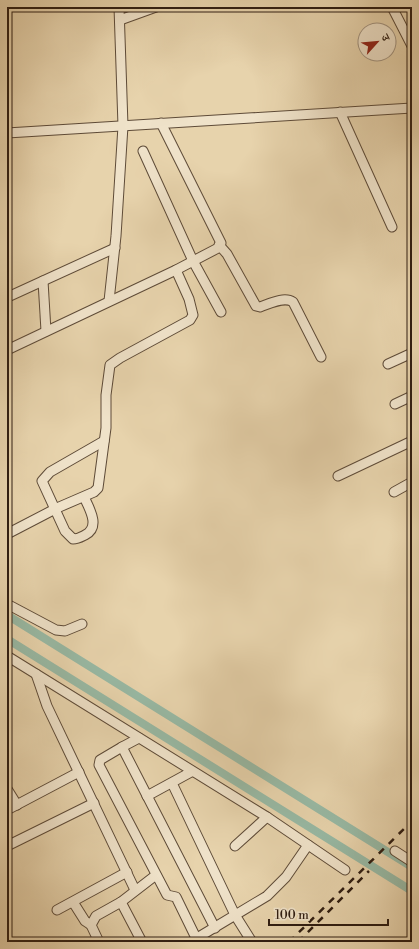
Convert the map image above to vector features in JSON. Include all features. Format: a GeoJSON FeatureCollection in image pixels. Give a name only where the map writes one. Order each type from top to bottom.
{"type":"FeatureCollection","features":[{"type":"Feature","properties":{"kind":"street"},"geometry":{"type":"LineString","coordinates":[[109,301],[115,248],[123,126],[119,7]]}},
{"type":"Feature","properties":{"kind":"street"},"geometry":{"type":"LineString","coordinates":[[120,20],[156,7]]}},
{"type":"Feature","properties":{"kind":"street"},"geometry":{"type":"LineString","coordinates":[[392,7],[412,46]]}},
{"type":"Feature","properties":{"kind":"street"},"geometry":{"type":"LineString","coordinates":[[7,133],[412,108]]}},
{"type":"Feature","properties":{"kind":"street"},"geometry":{"type":"LineString","coordinates":[[340,112],[392,227]]}},
{"type":"Feature","properties":{"kind":"street"},"geometry":{"type":"LineString","coordinates":[[7,350],[176,270],[218,248],[219,239],[161,123]]}},
{"type":"Feature","properties":{"kind":"street"},"geometry":{"type":"LineString","coordinates":[[143,151],[193,261],[221,312]]}},
{"type":"Feature","properties":{"kind":"street"},"geometry":{"type":"LineString","coordinates":[[219,245],[227,254],[256,306],[260,307],[283,300],[289,300],[292,302],[321,357]]}},
{"type":"Feature","properties":{"kind":"street"},"geometry":{"type":"LineString","coordinates":[[10,296],[115,248]]}},
{"type":"Feature","properties":{"kind":"street"},"geometry":{"type":"LineString","coordinates":[[7,534],[94,492],[98,488],[104,441],[106,395],[110,365],[190,320],[193,315],[189,299],[176,270]]}},
{"type":"Feature","properties":{"kind":"street"},"geometry":{"type":"LineString","coordinates":[[43,281],[46,331]]}},
{"type":"Feature","properties":{"kind":"street"},"geometry":{"type":"LineString","coordinates":[[388,364],[412,352]]}},
{"type":"Feature","properties":{"kind":"street"},"geometry":{"type":"LineString","coordinates":[[395,404],[412,396]]}},
{"type":"Feature","properties":{"kind":"street"},"geometry":{"type":"LineString","coordinates":[[84,497],[92,516],[93,528],[90,532],[76,539],[69,536],[54,510],[43,487],[43,478],[104,441]]}},
{"type":"Feature","properties":{"kind":"street"},"geometry":{"type":"LineString","coordinates":[[338,476],[412,442]]}},
{"type":"Feature","properties":{"kind":"street"},"geometry":{"type":"LineString","coordinates":[[394,492],[412,482]]}},
{"type":"Feature","properties":{"kind":"street"},"geometry":{"type":"LineString","coordinates":[[7,604],[56,630],[65,631],[82,624]]}},
{"type":"Feature","properties":{"kind":"street"},"geometry":{"type":"LineString","coordinates":[[7,656],[191,772],[267,817],[345,870]]}},
{"type":"Feature","properties":{"kind":"street"},"geometry":{"type":"LineString","coordinates":[[36,674],[47,706],[135,890]]}},
{"type":"Feature","properties":{"kind":"street"},"geometry":{"type":"LineString","coordinates":[[139,738],[100,760],[99,765],[167,895],[176,897],[198,940],[272,891],[286,877],[308,845]]}},
{"type":"Feature","properties":{"kind":"street"},"geometry":{"type":"LineString","coordinates":[[122,747],[215,928]]}},
{"type":"Feature","properties":{"kind":"street"},"geometry":{"type":"LineString","coordinates":[[7,810],[79,772]]}},
{"type":"Feature","properties":{"kind":"street"},"geometry":{"type":"LineString","coordinates":[[147,796],[191,772]]}},
{"type":"Feature","properties":{"kind":"street"},"geometry":{"type":"LineString","coordinates":[[172,783],[235,915],[252,942]]}},
{"type":"Feature","properties":{"kind":"street"},"geometry":{"type":"LineString","coordinates":[[7,789],[17,805]]}},
{"type":"Feature","properties":{"kind":"street"},"geometry":{"type":"LineString","coordinates":[[7,846],[94,803]]}},
{"type":"Feature","properties":{"kind":"street"},"geometry":{"type":"LineString","coordinates":[[235,846],[267,817]]}},
{"type":"Feature","properties":{"kind":"street"},"geometry":{"type":"LineString","coordinates":[[395,851],[411,860]]}},
{"type":"Feature","properties":{"kind":"street"},"geometry":{"type":"LineString","coordinates":[[57,910],[127,872]]}},
{"type":"Feature","properties":{"kind":"street"},"geometry":{"type":"LineString","coordinates":[[91,925],[96,916],[122,902],[135,890],[156,875]]}},
{"type":"Feature","properties":{"kind":"street"},"geometry":{"type":"LineString","coordinates":[[73,902],[86,921],[91,925],[99,942]]}},
{"type":"Feature","properties":{"kind":"street"},"geometry":{"type":"LineString","coordinates":[[122,902],[142,942]]}},
{"type":"Feature","properties":{"kind":"waterway"},"geometry":{"type":"LineString","coordinates":[[7,615],[412,867]]}},
{"type":"Feature","properties":{"kind":"waterway"},"geometry":{"type":"LineString","coordinates":[[7,639],[412,891]]}},
{"type":"Feature","properties":{"kind":"railway"},"geometry":{"type":"LineString","coordinates":[[289,942],[412,821]]}},
{"type":"Feature","properties":{"kind":"railway"},"geometry":{"type":"LineString","coordinates":[[298,942],[369,871]]}}]}
